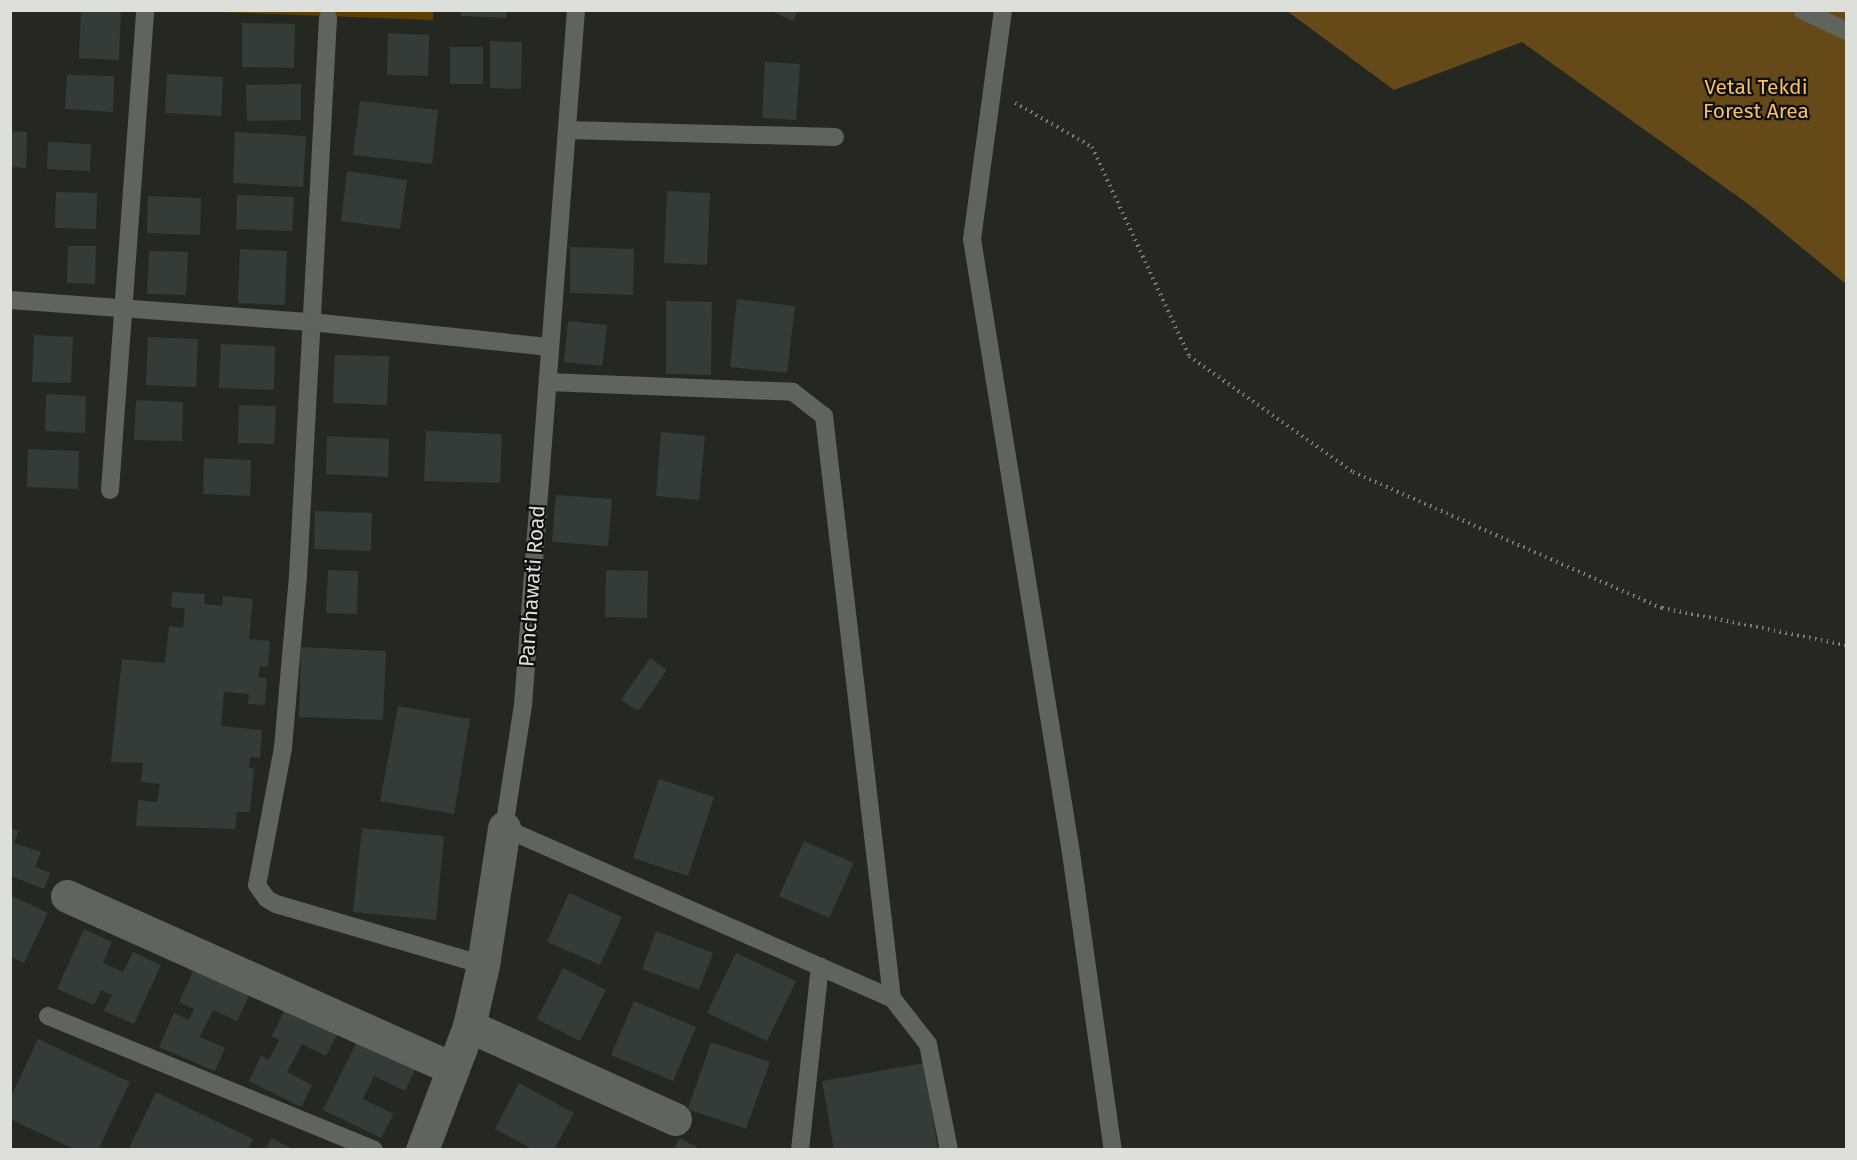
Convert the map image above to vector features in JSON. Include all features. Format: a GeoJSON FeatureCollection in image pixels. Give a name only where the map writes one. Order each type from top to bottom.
{"type":"FeatureCollection","features":[{"type":"Feature","properties":{"kind":"street","name":"Panchawati Road"},"geometry":{"type":"LineString","coordinates":[[422,1149],[469,1026],[483,965],[504,828]]}},
{"type":"Feature","properties":{"kind":"street"},"geometry":{"type":"LineString","coordinates":[[67,896],[453,1069]]}},
{"type":"Feature","properties":{"kind":"street"},"geometry":{"type":"LineString","coordinates":[[469,1026],[675,1119]]}},
{"type":"Feature","properties":{"kind":"lane"},"geometry":{"type":"LineString","coordinates":[[110,490],[145,10]]}},
{"type":"Feature","properties":{"kind":"lane","name":"Panchawati Road"},"geometry":{"type":"LineString","coordinates":[[504,828],[523,705],[576,10]]}},
{"type":"Feature","properties":{"kind":"lane"},"geometry":{"type":"LineString","coordinates":[[1003,10],[972,238],[1071,853],[1113,1149]]}},
{"type":"Feature","properties":{"kind":"lane"},"geometry":{"type":"LineString","coordinates":[[1802,10],[1846,31]]}},
{"type":"Feature","properties":{"kind":"lane"},"geometry":{"type":"LineString","coordinates":[[328,18],[298,576],[283,748],[257,885],[267,899],[276,904],[483,965]]}},
{"type":"Feature","properties":{"kind":"lane"},"geometry":{"type":"LineString","coordinates":[[567,130],[835,137]]}},
{"type":"Feature","properties":{"kind":"lane"},"geometry":{"type":"LineString","coordinates":[[10,300],[311,322],[550,347]]}},
{"type":"Feature","properties":{"kind":"lane"},"geometry":{"type":"LineString","coordinates":[[548,381],[793,392],[824,416],[892,998]]}},
{"type":"Feature","properties":{"kind":"lane"},"geometry":{"type":"LineString","coordinates":[[504,828],[892,998],[928,1044],[949,1149]]}},
{"type":"Feature","properties":{"kind":"lane"},"geometry":{"type":"LineString","coordinates":[[800,1149],[820,966]]}},
{"type":"Feature","properties":{"kind":"lane"},"geometry":{"type":"LineString","coordinates":[[48,1017],[374,1149]]}},
{"type":"Feature","properties":{"kind":"path"},"geometry":{"type":"LineString","coordinates":[[991,90],[1092,147],[1189,356],[1353,472],[1662,608],[1846,645]]}},
{"type":"Feature","properties":{"kind":"shaded area"},"geometry":{"type":"Polygon","coordinates":[[[167,10],[433,11],[433,20],[167,10]]]}},
{"type":"Feature","properties":{"kind":"green space","name":"Vetal Tekdi Forest Area"},"geometry":{"type":"Polygon","coordinates":[[[1287,11],[1846,11],[1846,284],[1751,206],[1522,42],[1394,90],[1287,11]]]}},
{"type":"Feature","properties":{"kind":"building"},"geometry":{"type":"Polygon","coordinates":[[[81,10],[121,10],[119,60],[79,58],[81,10]]]}},
{"type":"Feature","properties":{"kind":"building"},"geometry":{"type":"Polygon","coordinates":[[[461,10],[507,10],[506,18],[461,16],[461,10]]]}},
{"type":"Feature","properties":{"kind":"building"},"geometry":{"type":"Polygon","coordinates":[[[769,10],[798,10],[793,21],[769,10]]]}},
{"type":"Feature","properties":{"kind":"building"},"geometry":{"type":"Polygon","coordinates":[[[242,23],[295,24],[294,68],[242,67],[242,23]]]}},
{"type":"Feature","properties":{"kind":"building"},"geometry":{"type":"Polygon","coordinates":[[[388,33],[429,35],[428,76],[387,75],[388,33]]]}},
{"type":"Feature","properties":{"kind":"building"},"geometry":{"type":"Polygon","coordinates":[[[490,41],[522,42],[521,89],[490,88],[490,41]]]}},
{"type":"Feature","properties":{"kind":"building"},"geometry":{"type":"Polygon","coordinates":[[[450,47],[483,47],[483,84],[450,84],[450,47]]]}},
{"type":"Feature","properties":{"kind":"building"},"geometry":{"type":"Polygon","coordinates":[[[765,62],[800,64],[796,120],[762,118],[765,62]]]}},
{"type":"Feature","properties":{"kind":"building"},"geometry":{"type":"Polygon","coordinates":[[[167,74],[223,77],[221,116],[165,113],[167,74]]]}},
{"type":"Feature","properties":{"kind":"building"},"geometry":{"type":"Polygon","coordinates":[[[67,75],[114,76],[113,112],[65,109],[67,75]]]}},
{"type":"Feature","properties":{"kind":"building"},"geometry":{"type":"Polygon","coordinates":[[[301,84],[301,120],[247,121],[246,85],[301,84]]]}},
{"type":"Feature","properties":{"kind":"building"},"geometry":{"type":"Polygon","coordinates":[[[360,101],[438,110],[432,164],[353,155],[360,101]]]}},
{"type":"Feature","properties":{"kind":"building"},"geometry":{"type":"Polygon","coordinates":[[[10,131],[27,132],[26,168],[10,167],[10,131]]]}},
{"type":"Feature","properties":{"kind":"building"},"geometry":{"type":"Polygon","coordinates":[[[235,132],[306,136],[303,187],[233,183],[235,132]]]}},
{"type":"Feature","properties":{"kind":"building"},"geometry":{"type":"Polygon","coordinates":[[[48,142],[91,144],[90,171],[47,169],[48,142]]]}},
{"type":"Feature","properties":{"kind":"building"},"geometry":{"type":"Polygon","coordinates":[[[347,171],[407,180],[400,229],[341,221],[347,171]]]}},
{"type":"Feature","properties":{"kind":"building"},"geometry":{"type":"Polygon","coordinates":[[[667,191],[710,193],[707,265],[664,263],[667,191]]]}},
{"type":"Feature","properties":{"kind":"building"},"geometry":{"type":"Polygon","coordinates":[[[56,192],[97,193],[96,229],[55,228],[56,192]]]}},
{"type":"Feature","properties":{"kind":"building"},"geometry":{"type":"Polygon","coordinates":[[[237,195],[294,197],[292,231],[236,229],[237,195]]]}},
{"type":"Feature","properties":{"kind":"building"},"geometry":{"type":"Polygon","coordinates":[[[148,196],[201,198],[200,235],[147,233],[148,196]]]}},
{"type":"Feature","properties":{"kind":"building"},"geometry":{"type":"Polygon","coordinates":[[[68,246],[96,246],[95,284],[67,283],[68,246]]]}},
{"type":"Feature","properties":{"kind":"building"},"geometry":{"type":"Polygon","coordinates":[[[570,247],[634,249],[633,295],[570,293],[570,247]]]}},
{"type":"Feature","properties":{"kind":"building"},"geometry":{"type":"Polygon","coordinates":[[[240,249],[287,251],[285,305],[238,303],[240,249]]]}},
{"type":"Feature","properties":{"kind":"building"},"geometry":{"type":"Polygon","coordinates":[[[149,251],[188,252],[186,295],[147,294],[149,251]]]}},
{"type":"Feature","properties":{"kind":"building"},"geometry":{"type":"Polygon","coordinates":[[[737,299],[795,306],[787,373],[730,367],[737,299]]]}},
{"type":"Feature","properties":{"kind":"building"},"geometry":{"type":"Polygon","coordinates":[[[666,301],[712,302],[711,375],[666,374],[666,301]]]}},
{"type":"Feature","properties":{"kind":"building"},"geometry":{"type":"Polygon","coordinates":[[[568,321],[607,325],[602,366],[564,362],[568,321]]]}},
{"type":"Feature","properties":{"kind":"building"},"geometry":{"type":"Polygon","coordinates":[[[34,335],[73,337],[71,383],[32,382],[34,335]]]}},
{"type":"Feature","properties":{"kind":"building"},"geometry":{"type":"Polygon","coordinates":[[[148,337],[198,339],[196,387],[146,385],[148,337]]]}},
{"type":"Feature","properties":{"kind":"building"},"geometry":{"type":"Polygon","coordinates":[[[221,344],[275,346],[274,390],[219,388],[221,344]]]}},
{"type":"Feature","properties":{"kind":"building"},"geometry":{"type":"Polygon","coordinates":[[[335,355],[389,356],[387,405],[333,403],[335,355]]]}},
{"type":"Feature","properties":{"kind":"building"},"geometry":{"type":"Polygon","coordinates":[[[46,394],[86,396],[85,433],[45,431],[46,394]]]}},
{"type":"Feature","properties":{"kind":"building"},"geometry":{"type":"Polygon","coordinates":[[[136,400],[183,402],[182,441],[134,440],[136,400]]]}},
{"type":"Feature","properties":{"kind":"building"},"geometry":{"type":"Polygon","coordinates":[[[239,405],[276,406],[274,444],[238,443],[239,405]]]}},
{"type":"Feature","properties":{"kind":"building"},"geometry":{"type":"Polygon","coordinates":[[[426,431],[502,434],[500,483],[424,481],[426,431]]]}},
{"type":"Feature","properties":{"kind":"building"},"geometry":{"type":"Polygon","coordinates":[[[661,432],[705,436],[699,500],[656,496],[661,432]]]}},
{"type":"Feature","properties":{"kind":"building"},"geometry":{"type":"Polygon","coordinates":[[[327,436],[389,439],[388,477],[326,474],[327,436]]]}},
{"type":"Feature","properties":{"kind":"building"},"geometry":{"type":"Polygon","coordinates":[[[28,449],[79,451],[78,489],[27,487],[28,449]]]}},
{"type":"Feature","properties":{"kind":"building"},"geometry":{"type":"Polygon","coordinates":[[[204,458],[251,460],[250,496],[203,494],[204,458]]]}},
{"type":"Feature","properties":{"kind":"building"},"geometry":{"type":"Polygon","coordinates":[[[556,495],[612,499],[608,546],[552,542],[556,495]]]}},
{"type":"Feature","properties":{"kind":"building"},"geometry":{"type":"Polygon","coordinates":[[[315,511],[372,513],[371,551],[314,549],[315,511]]]}},
{"type":"Feature","properties":{"kind":"building"},"geometry":{"type":"Polygon","coordinates":[[[328,570],[358,571],[357,614],[326,613],[328,570]]]}},
{"type":"Feature","properties":{"kind":"building"},"geometry":{"type":"Polygon","coordinates":[[[606,570],[648,571],[647,618],[605,617],[606,570]]]}},
{"type":"Feature","properties":{"kind":"building"},"geometry":{"type":"Polygon","coordinates":[[[172,592],[205,594],[204,604],[222,606],[223,596],[253,599],[249,639],[270,641],[268,667],[260,666],[258,677],[267,678],[265,705],[248,704],[249,694],[224,692],[221,726],[262,730],[260,758],[250,757],[249,768],[254,769],[250,812],[237,812],[235,829],[136,826],[138,800],[157,802],[160,784],[141,782],[143,763],[111,762],[122,659],[165,663],[169,626],[183,628],[185,609],[171,607],[172,592]]]}},
{"type":"Feature","properties":{"kind":"building"},"geometry":{"type":"Polygon","coordinates":[[[301,647],[386,651],[383,720],[299,717],[301,647]]]}},
{"type":"Feature","properties":{"kind":"building"},"geometry":{"type":"Polygon","coordinates":[[[650,658],[667,670],[638,711],[621,700],[650,658]]]}},
{"type":"Feature","properties":{"kind":"building"},"geometry":{"type":"Polygon","coordinates":[[[398,706],[470,719],[454,814],[380,801],[398,706]]]}},
{"type":"Feature","properties":{"kind":"building"},"geometry":{"type":"Polygon","coordinates":[[[659,779],[714,797],[688,876],[633,858],[659,779]]]}},
{"type":"Feature","properties":{"kind":"building"},"geometry":{"type":"Polygon","coordinates":[[[10,828],[19,831],[14,843],[41,852],[35,867],[50,873],[44,889],[10,876],[10,828]]]}},
{"type":"Feature","properties":{"kind":"building"},"geometry":{"type":"Polygon","coordinates":[[[362,828],[444,836],[436,920],[353,912],[362,828]]]}},
{"type":"Feature","properties":{"kind":"building"},"geometry":{"type":"Polygon","coordinates":[[[804,841],[854,863],[829,918],[779,896],[804,841]]]}},
{"type":"Feature","properties":{"kind":"building"},"geometry":{"type":"Polygon","coordinates":[[[569,893],[622,917],[600,965],[547,942],[569,893]]]}},
{"type":"Feature","properties":{"kind":"building"},"geometry":{"type":"Polygon","coordinates":[[[10,895],[48,913],[24,963],[10,957],[10,895]]]}},
{"type":"Feature","properties":{"kind":"building"},"geometry":{"type":"Polygon","coordinates":[[[84,929],[112,942],[103,963],[123,972],[133,952],[161,965],[134,1024],[104,1011],[112,995],[101,990],[94,1005],[57,989],[84,929]]]}},
{"type":"Feature","properties":{"kind":"building"},"geometry":{"type":"Polygon","coordinates":[[[656,931],[713,953],[699,990],[642,969],[656,931]]]}},
{"type":"Feature","properties":{"kind":"building"},"geometry":{"type":"Polygon","coordinates":[[[736,953],[796,981],[767,1041],[707,1013],[736,953]]]}},
{"type":"Feature","properties":{"kind":"building"},"geometry":{"type":"Polygon","coordinates":[[[196,965],[252,989],[237,1021],[213,1010],[200,1037],[225,1048],[215,1071],[159,1047],[174,1013],[189,1020],[194,1009],[179,1002],[196,965]]]}},
{"type":"Feature","properties":{"kind":"building"},"geometry":{"type":"Polygon","coordinates":[[[563,968],[606,990],[580,1041],[537,1019],[563,968]]]}},
{"type":"Feature","properties":{"kind":"building"},"geometry":{"type":"Polygon","coordinates":[[[634,1001],[696,1027],[673,1081],[611,1055],[634,1001]]]}},
{"type":"Feature","properties":{"kind":"building"},"geometry":{"type":"Polygon","coordinates":[[[287,1005],[339,1031],[326,1056],[302,1044],[287,1072],[312,1085],[301,1107],[249,1081],[261,1056],[269,1060],[279,1040],[272,1036],[287,1005]]]}},
{"type":"Feature","properties":{"kind":"building"},"geometry":{"type":"Polygon","coordinates":[[[359,1037],[417,1065],[405,1091],[374,1076],[363,1099],[394,1114],[381,1138],[323,1110],[359,1037]]]}},
{"type":"Feature","properties":{"kind":"building"},"geometry":{"type":"Polygon","coordinates":[[[38,1039],[130,1082],[98,1150],[76,1150],[10,1119],[10,1099],[38,1039]]]}},
{"type":"Feature","properties":{"kind":"building"},"geometry":{"type":"Polygon","coordinates":[[[711,1042],[770,1062],[746,1129],[688,1109],[711,1042]]]}},
{"type":"Feature","properties":{"kind":"building"},"geometry":{"type":"Polygon","coordinates":[[[924,1063],[938,1150],[834,1150],[822,1081],[924,1063]]]}},
{"type":"Feature","properties":{"kind":"building"},"geometry":{"type":"Polygon","coordinates":[[[519,1083],[574,1113],[554,1150],[534,1150],[495,1129],[519,1083]]]}},
{"type":"Feature","properties":{"kind":"building"},"geometry":{"type":"Polygon","coordinates":[[[156,1092],[253,1139],[248,1150],[128,1150],[156,1092]]]}},
{"type":"Feature","properties":{"kind":"building"},"geometry":{"type":"Polygon","coordinates":[[[271,1138],[295,1150],[266,1150],[271,1138]]]}},
{"type":"Feature","properties":{"kind":"building"},"geometry":{"type":"Polygon","coordinates":[[[680,1138],[702,1150],[673,1150],[680,1138]]]}}]}
